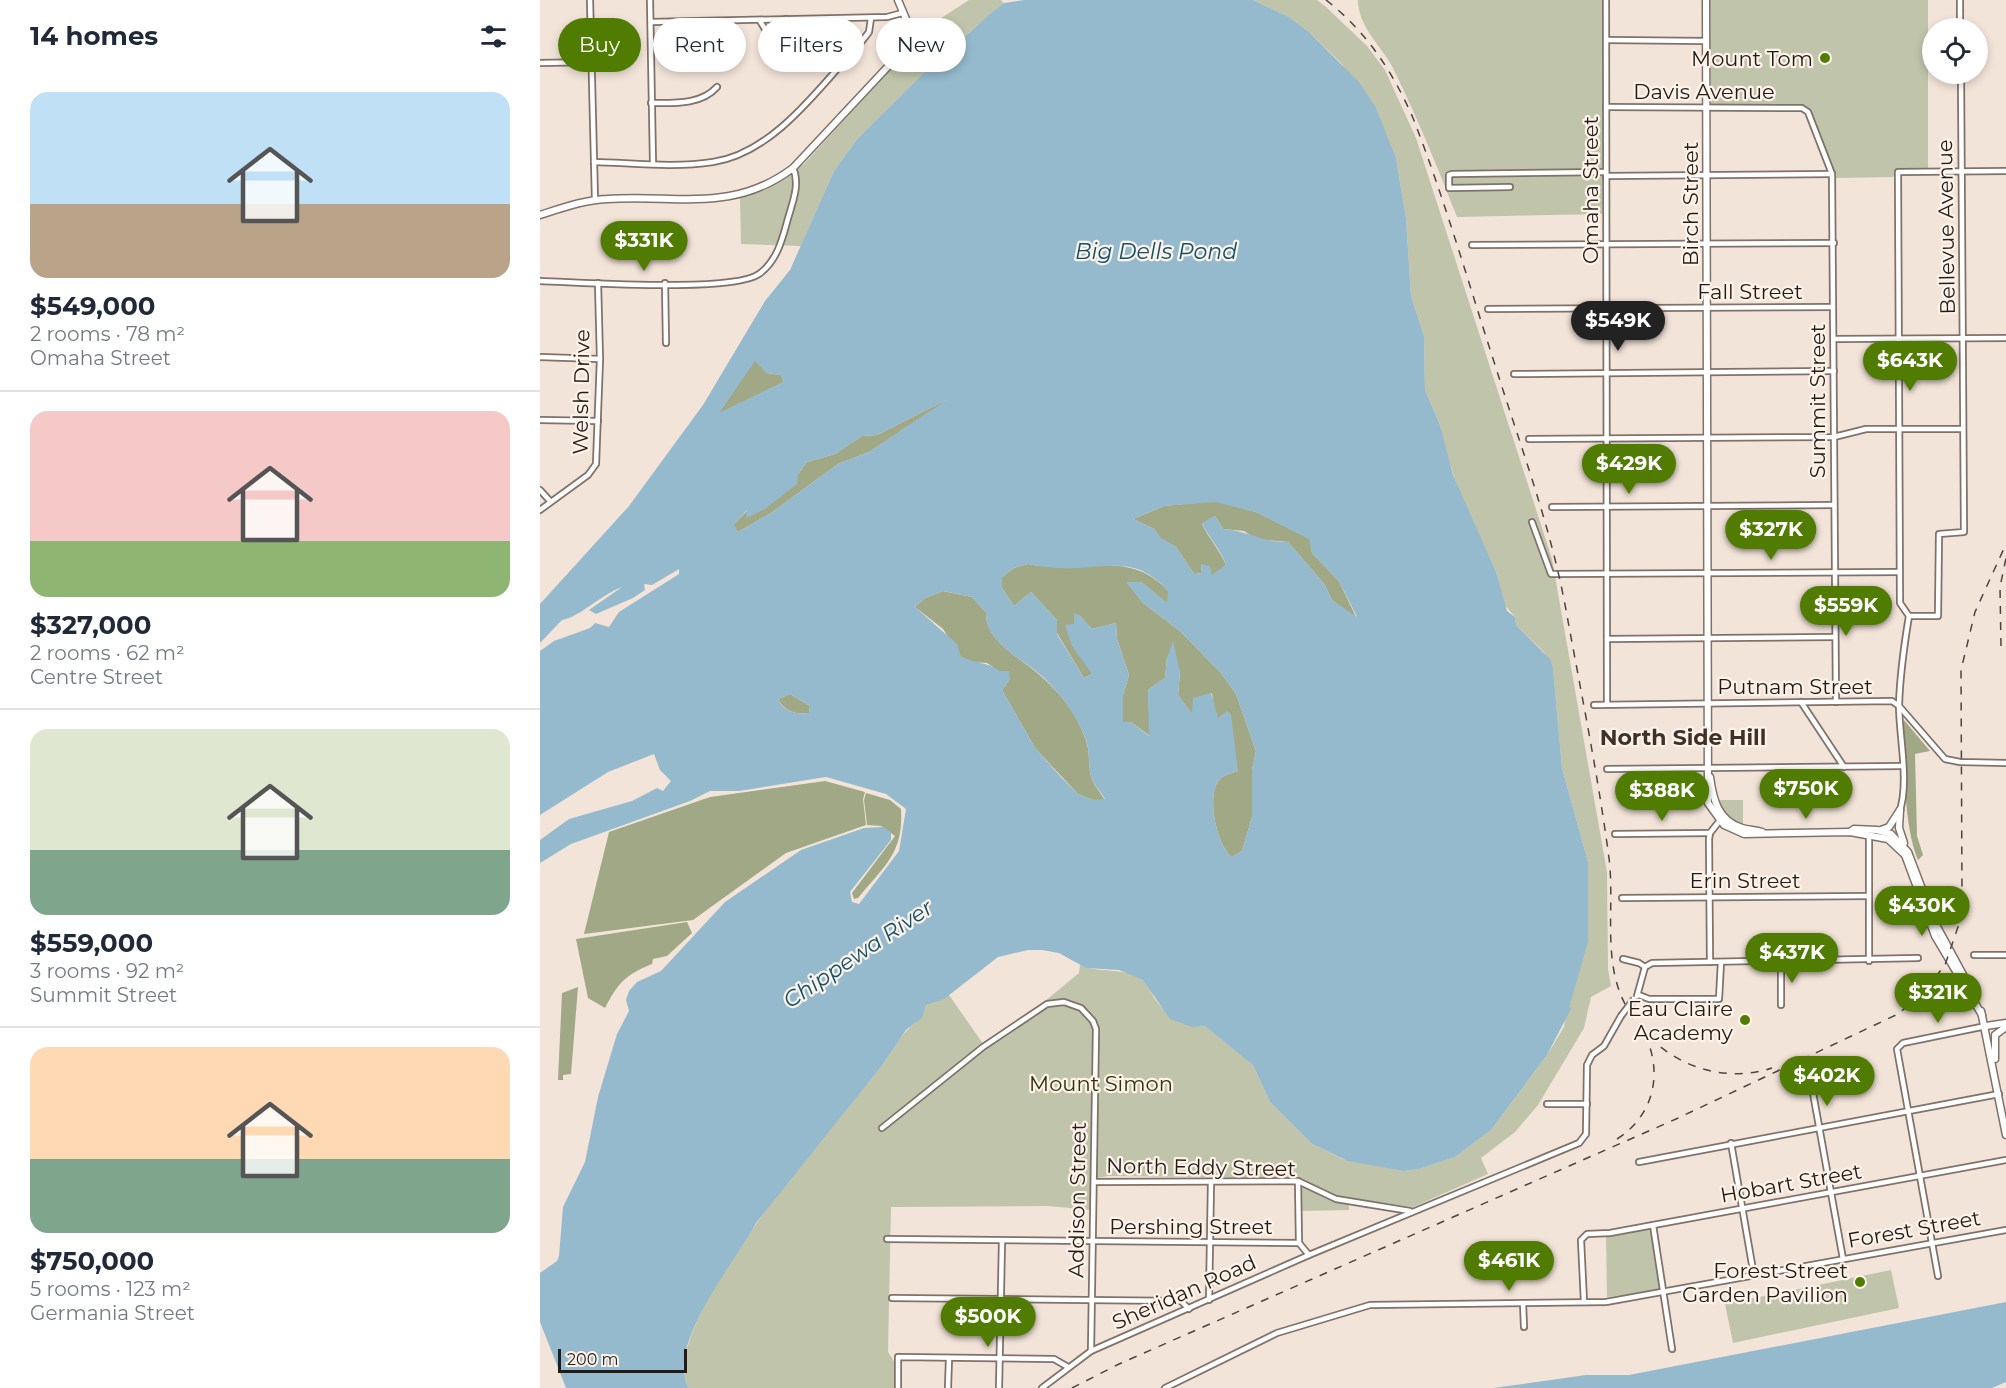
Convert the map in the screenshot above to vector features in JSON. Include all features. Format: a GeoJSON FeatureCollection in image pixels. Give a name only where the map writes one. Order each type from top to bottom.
{"type":"FeatureCollection","features":[{"type":"Feature","properties":{"kind":"main road"},"geometry":{"type":"LineString","coordinates":[[540,215],[595,200],[706,201],[730,198],[765,186],[793,168],[910,43],[911,31],[898,0]]}},
{"type":"Feature","properties":{"kind":"main road","name":"Birch Street"},"geometry":{"type":"LineString","coordinates":[[1706,0],[1708,768],[1714,799],[1721,818]]}},
{"type":"Feature","properties":{"kind":"main road"},"geometry":{"type":"LineString","coordinates":[[1869,832],[1889,827],[1900,810]]}},
{"type":"Feature","properties":{"kind":"main road"},"geometry":{"type":"LineString","coordinates":[[1900,810],[1899,832],[1935,922],[1965,975],[1986,1026],[1994,1068],[2002,1093],[2006,1135]]}},
{"type":"Feature","properties":{"kind":"main road"},"geometry":{"type":"LineString","coordinates":[[1721,818],[1739,827],[1762,832],[1869,832],[1890,836],[1905,855],[1935,936],[1982,1015]]}},
{"type":"Feature","properties":{"kind":"main road"},"geometry":{"type":"LineString","coordinates":[[1877,830],[1890,836],[1908,852]]}},
{"type":"Feature","properties":{"kind":"main road"},"geometry":{"type":"LineString","coordinates":[[1986,1026],[2006,1025]]}},
{"type":"Feature","properties":{"kind":"main road"},"geometry":{"type":"LineString","coordinates":[[1994,1068],[1995,1035],[2006,1025]]}},
{"type":"Feature","properties":{"kind":"street"},"geometry":{"type":"LineString","coordinates":[[590,0],[591,18]]}},
{"type":"Feature","properties":{"kind":"street"},"geometry":{"type":"LineString","coordinates":[[650,0],[653,164]]}},
{"type":"Feature","properties":{"kind":"street","name":"Omaha Street"},"geometry":{"type":"LineString","coordinates":[[1606,0],[1607,703]]}},
{"type":"Feature","properties":{"kind":"street"},"geometry":{"type":"LineString","coordinates":[[1960,0],[1960,18]]}},
{"type":"Feature","properties":{"kind":"street"},"geometry":{"type":"LineString","coordinates":[[864,18],[894,17],[902,13]]}},
{"type":"Feature","properties":{"kind":"street"},"geometry":{"type":"LineString","coordinates":[[594,162],[687,165],[719,161],[747,152],[779,130],[862,41],[869,32],[871,18]]}},
{"type":"Feature","properties":{"kind":"street"},"geometry":{"type":"LineString","coordinates":[[651,22],[758,21]]}},
{"type":"Feature","properties":{"kind":"street"},"geometry":{"type":"LineString","coordinates":[[1606,40],[1706,41]]}},
{"type":"Feature","properties":{"kind":"street"},"geometry":{"type":"LineString","coordinates":[[540,63],[558,63]]}},
{"type":"Feature","properties":{"kind":"street"},"geometry":{"type":"LineString","coordinates":[[592,72],[595,200]]}},
{"type":"Feature","properties":{"kind":"street","name":"Bellevue Avenue"},"geometry":{"type":"LineString","coordinates":[[1909,616],[1938,616],[1939,534],[1964,532],[1961,84]]}},
{"type":"Feature","properties":{"kind":"street"},"geometry":{"type":"LineString","coordinates":[[651,103],[697,100],[705,97],[717,87]]}},
{"type":"Feature","properties":{"kind":"street","name":"Davis Avenue"},"geometry":{"type":"LineString","coordinates":[[1606,107],[1802,108]]}},
{"type":"Feature","properties":{"kind":"street","name":"Summit Street"},"geometry":{"type":"LineString","coordinates":[[1802,108],[1808,112],[1832,174],[1836,702]]}},
{"type":"Feature","properties":{"kind":"street"},"geometry":{"type":"LineString","coordinates":[[540,281],[709,285],[750,279],[766,268],[781,243],[795,188],[793,168]]}},
{"type":"Feature","properties":{"kind":"street"},"geometry":{"type":"LineString","coordinates":[[1890,836],[1900,810],[1902,766],[1899,706],[1903,650],[1909,616],[1899,603],[1898,172],[2006,171]]}},
{"type":"Feature","properties":{"kind":"street"},"geometry":{"type":"LineString","coordinates":[[1510,187],[1449,188],[1448,186],[1452,174],[1706,176],[1832,174]]}},
{"type":"Feature","properties":{"kind":"street"},"geometry":{"type":"LineString","coordinates":[[1472,245],[1833,243]]}},
{"type":"Feature","properties":{"kind":"street","name":"Welsh Drive"},"geometry":{"type":"LineString","coordinates":[[540,510],[593,471],[596,464],[600,359],[598,283]]}},
{"type":"Feature","properties":{"kind":"street"},"geometry":{"type":"LineString","coordinates":[[665,283],[666,343]]}},
{"type":"Feature","properties":{"kind":"street","name":"Fall Street"},"geometry":{"type":"LineString","coordinates":[[1488,309],[1833,307]]}},
{"type":"Feature","properties":{"kind":"street"},"geometry":{"type":"LineString","coordinates":[[1834,339],[2006,339]]}},
{"type":"Feature","properties":{"kind":"street"},"geometry":{"type":"LineString","coordinates":[[540,357],[600,359]]}},
{"type":"Feature","properties":{"kind":"street"},"geometry":{"type":"LineString","coordinates":[[1514,374],[1834,371]]}},
{"type":"Feature","properties":{"kind":"street"},"geometry":{"type":"LineString","coordinates":[[540,420],[598,421]]}},
{"type":"Feature","properties":{"kind":"street"},"geometry":{"type":"LineString","coordinates":[[1529,439],[1834,437],[1866,429],[1964,429]]}},
{"type":"Feature","properties":{"kind":"street"},"geometry":{"type":"LineString","coordinates":[[540,490],[550,501]]}},
{"type":"Feature","properties":{"kind":"street"},"geometry":{"type":"LineString","coordinates":[[1552,507],[1834,505]]}},
{"type":"Feature","properties":{"kind":"street"},"geometry":{"type":"LineString","coordinates":[[1532,522],[1551,574],[1899,572]]}},
{"type":"Feature","properties":{"kind":"street"},"geometry":{"type":"LineString","coordinates":[[1607,639],[1834,637]]}},
{"type":"Feature","properties":{"kind":"street","name":"Putnam Street"},"geometry":{"type":"LineString","coordinates":[[1594,705],[1607,703],[1892,701],[1945,759],[1960,762],[2006,763]]}},
{"type":"Feature","properties":{"kind":"street"},"geometry":{"type":"LineString","coordinates":[[1801,702],[1844,767]]}},
{"type":"Feature","properties":{"kind":"street"},"geometry":{"type":"LineString","coordinates":[[1607,769],[1902,766]]}},
{"type":"Feature","properties":{"kind":"street"},"geometry":{"type":"LineString","coordinates":[[1710,962],[1710,833],[1721,818]]}},
{"type":"Feature","properties":{"kind":"street"},"geometry":{"type":"LineString","coordinates":[[1869,832],[1869,961]]}},
{"type":"Feature","properties":{"kind":"street"},"geometry":{"type":"LineString","coordinates":[[1615,834],[1710,833]]}},
{"type":"Feature","properties":{"kind":"street","name":"Erin Street"},"geometry":{"type":"LineString","coordinates":[[1622,898],[1869,896]]}},
{"type":"Feature","properties":{"kind":"street"},"geometry":{"type":"LineString","coordinates":[[1974,955],[2006,955]]}},
{"type":"Feature","properties":{"kind":"street"},"geometry":{"type":"LineString","coordinates":[[1413,1212],[1579,1143],[1586,1134],[1587,1065],[1592,1055],[1604,1046],[1621,1016],[1636,997],[1645,967],[1652,963],[1869,961],[1918,958]]}},
{"type":"Feature","properties":{"kind":"street"},"geometry":{"type":"LineString","coordinates":[[1623,959],[1645,967]]}},
{"type":"Feature","properties":{"kind":"street"},"geometry":{"type":"LineString","coordinates":[[1636,997],[1719,999],[1720,962]]}},
{"type":"Feature","properties":{"kind":"street"},"geometry":{"type":"LineString","coordinates":[[1780,1005],[1781,962]]}},
{"type":"Feature","properties":{"kind":"street","name":"Addison Street"},"geometry":{"type":"LineString","coordinates":[[882,1128],[983,1047],[1047,1004],[1064,1002],[1074,1004],[1088,1013],[1096,1029],[1091,1352]]}},
{"type":"Feature","properties":{"kind":"street"},"geometry":{"type":"LineString","coordinates":[[1938,1276],[1897,1049],[1899,1045],[1986,1026]]}},
{"type":"Feature","properties":{"kind":"street"},"geometry":{"type":"LineString","coordinates":[[1813,1093],[1843,1259]]}},
{"type":"Feature","properties":{"kind":"street"},"geometry":{"type":"LineString","coordinates":[[1639,1162],[2002,1093]]}},
{"type":"Feature","properties":{"kind":"street"},"geometry":{"type":"LineString","coordinates":[[1547,1104],[1587,1104]]}},
{"type":"Feature","properties":{"kind":"street"},"geometry":{"type":"LineString","coordinates":[[1731,1143],[1754,1276]]}},
{"type":"Feature","properties":{"kind":"street","name":"Hobart Street"},"geometry":{"type":"LineString","coordinates":[[1584,1302],[1583,1236],[2006,1160]]}},
{"type":"Feature","properties":{"kind":"street"},"geometry":{"type":"LineString","coordinates":[[1298,1181],[1299,1243]]}},
{"type":"Feature","properties":{"kind":"street","name":"North Eddy Street"},"geometry":{"type":"LineString","coordinates":[[1094,1182],[1298,1181],[1336,1199],[1413,1212]]}},
{"type":"Feature","properties":{"kind":"street"},"geometry":{"type":"LineString","coordinates":[[1209,1300],[1211,1182]]}},
{"type":"Feature","properties":{"kind":"street","name":"Sheridan Road"},"geometry":{"type":"LineString","coordinates":[[1042,1388],[1091,1352],[1309,1255],[1413,1212]]}},
{"type":"Feature","properties":{"kind":"street"},"geometry":{"type":"LineString","coordinates":[[1653,1225],[1672,1349]]}},
{"type":"Feature","properties":{"kind":"street","name":"Forest Street"},"geometry":{"type":"LineString","coordinates":[[1165,1388],[1277,1333],[1370,1305],[1606,1302],[2006,1230]]}},
{"type":"Feature","properties":{"kind":"street","name":"Pershing Street"},"geometry":{"type":"LineString","coordinates":[[887,1239],[1093,1243],[1299,1243],[1309,1255]]}},
{"type":"Feature","properties":{"kind":"street"},"geometry":{"type":"LineString","coordinates":[[999,1388],[1002,1241]]}},
{"type":"Feature","properties":{"kind":"street"},"geometry":{"type":"LineString","coordinates":[[892,1298],[1091,1302],[1181,1301],[1189,1309]]}},
{"type":"Feature","properties":{"kind":"street"},"geometry":{"type":"LineString","coordinates":[[1523,1303],[1524,1327]]}},
{"type":"Feature","properties":{"kind":"street"},"geometry":{"type":"LineString","coordinates":[[898,1388],[898,1357],[1054,1359],[1068,1367]]}},
{"type":"Feature","properties":{"kind":"street"},"geometry":{"type":"LineString","coordinates":[[948,1388],[949,1358]]}},
{"type":"Feature","properties":{"kind":"green space"},"geometry":{"type":"Polygon","coordinates":[[[969,0],[1001,0],[1004,3],[966,35],[966,18],[941,18],[969,0]]]}},
{"type":"Feature","properties":{"kind":"green space","name":"Mount Simon"},"geometry":{"type":"Polygon","coordinates":[[[1253,0],[1317,0],[1326,7],[1367,46],[1385,70],[1416,138],[1552,559],[1607,872],[1608,969],[1611,986],[1591,997],[1584,1028],[1538,1105],[1515,1132],[1481,1158],[1488,1174],[1413,1207],[1349,1198],[1349,1210],[1301,1211],[1301,1180],[1295,1178],[1108,1176],[1091,1179],[1091,1210],[1048,1206],[891,1207],[888,1352],[895,1363],[895,1388],[689,1388],[685,1359],[698,1319],[723,1273],[794,1174],[884,1062],[895,1045],[918,1020],[926,1005],[949,995],[986,1048],[1048,1006],[1044,1002],[1079,973],[1080,965],[1128,973],[1145,982],[1155,999],[1171,1016],[1183,1023],[1205,1026],[1248,1060],[1253,1065],[1270,1102],[1312,1144],[1343,1159],[1403,1171],[1419,1169],[1455,1157],[1491,1130],[1547,1055],[1564,1027],[1588,862],[1562,768],[1553,668],[1544,652],[1516,625],[1515,617],[1503,603],[1496,572],[1458,489],[1440,425],[1425,390],[1424,336],[1411,296],[1406,218],[1396,158],[1342,64],[1309,32],[1289,17],[1253,0]]]}},
{"type":"Feature","properties":{"kind":"green space"},"geometry":{"type":"Polygon","coordinates":[[[1358,0],[1603,0],[1603,214],[1457,217],[1427,142],[1393,68],[1362,19],[1358,0]]]}},
{"type":"Feature","properties":{"kind":"green space"},"geometry":{"type":"Polygon","coordinates":[[[1709,0],[1928,0],[1928,18],[1922,18],[1922,84],[1928,84],[1928,170],[1897,171],[1893,177],[1835,178],[1829,158],[1806,107],[1711,104],[1709,0]]]}},
{"type":"Feature","properties":{"kind":"green space"},"geometry":{"type":"Polygon","coordinates":[[[888,72],[926,72],[858,138],[834,171],[801,246],[741,244],[740,198],[765,190],[804,164],[888,72]]]}},
{"type":"Feature","properties":{"kind":"green space"},"geometry":{"type":"Polygon","coordinates":[[[755,360],[767,373],[781,375],[784,382],[718,414],[755,360]]]}},
{"type":"Feature","properties":{"kind":"green space"},"geometry":{"type":"Polygon","coordinates":[[[952,397],[869,452],[838,464],[771,513],[738,532],[733,525],[749,509],[798,474],[807,462],[835,454],[862,436],[877,435],[952,397]]]}},
{"type":"Feature","properties":{"kind":"green space"},"geometry":{"type":"Polygon","coordinates":[[[1215,501],[1256,512],[1310,539],[1312,553],[1339,581],[1357,619],[1332,600],[1325,585],[1288,542],[1256,539],[1244,531],[1223,529],[1215,516],[1202,524],[1226,565],[1212,576],[1201,565],[1202,573],[1194,574],[1176,547],[1160,538],[1154,529],[1133,519],[1164,506],[1215,501]]]}},
{"type":"Feature","properties":{"kind":"green space"},"geometry":{"type":"Polygon","coordinates":[[[1028,564],[1120,566],[1137,570],[1153,578],[1168,591],[1168,604],[1141,582],[1127,582],[1143,603],[1180,631],[1221,673],[1236,694],[1256,751],[1252,770],[1252,817],[1242,851],[1232,857],[1222,842],[1215,820],[1213,796],[1216,786],[1220,779],[1238,771],[1214,710],[1212,693],[1192,714],[1178,695],[1180,672],[1167,657],[1165,678],[1148,690],[1150,736],[1131,722],[1123,722],[1123,695],[1129,675],[1117,639],[1116,623],[1092,629],[1080,616],[1074,614],[1074,624],[1092,674],[1084,678],[1057,633],[1057,620],[1031,592],[1014,606],[1002,588],[1002,577],[1014,568],[1028,564]]]}},
{"type":"Feature","properties":{"kind":"green space"},"geometry":{"type":"Polygon","coordinates":[[[943,591],[972,597],[986,612],[987,623],[999,642],[1044,679],[1064,700],[1084,735],[1091,776],[1105,800],[1093,800],[1078,794],[1035,748],[1002,690],[1010,679],[987,663],[972,662],[961,657],[943,629],[915,607],[925,598],[943,591]]]}},
{"type":"Feature","properties":{"kind":"green space"},"geometry":{"type":"Polygon","coordinates":[[[790,694],[810,706],[809,713],[795,713],[784,707],[778,699],[790,694]]]}},
{"type":"Feature","properties":{"kind":"green space"},"geometry":{"type":"Polygon","coordinates":[[[1904,720],[1930,751],[1915,754],[1917,836],[1923,855],[1918,860],[1909,828],[1907,810],[1904,720]]]}},
{"type":"Feature","properties":{"kind":"green space"},"geometry":{"type":"Polygon","coordinates":[[[825,781],[865,792],[863,799],[866,825],[786,853],[693,920],[584,934],[609,832],[710,797],[825,781]]]}},
{"type":"Feature","properties":{"kind":"green space"},"geometry":{"type":"Polygon","coordinates":[[[866,793],[890,800],[901,809],[901,824],[896,848],[890,858],[858,898],[854,899],[852,893],[895,836],[881,826],[867,825],[864,800],[866,793]]]}},
{"type":"Feature","properties":{"kind":"green space"},"geometry":{"type":"Polygon","coordinates":[[[1716,800],[1743,800],[1743,827],[1724,814],[1716,800]]]}},
{"type":"Feature","properties":{"kind":"green space"},"geometry":{"type":"Polygon","coordinates":[[[687,922],[692,933],[667,956],[653,959],[652,964],[623,981],[605,1008],[588,998],[576,939],[687,922]]]}},
{"type":"Feature","properties":{"kind":"green space"},"geometry":{"type":"Polygon","coordinates":[[[578,987],[571,1074],[563,1075],[563,1080],[558,1080],[562,993],[578,987]]]}},
{"type":"Feature","properties":{"kind":"green space"},"geometry":{"type":"Polygon","coordinates":[[[1653,1225],[1663,1290],[1607,1297],[1606,1233],[1653,1225]]]}},
{"type":"Feature","properties":{"kind":"green space"},"geometry":{"type":"Polygon","coordinates":[[[1891,1270],[1899,1308],[1733,1343],[1725,1304],[1891,1270]]]}},
{"type":"Feature","properties":{"kind":"water","name":"Big Dells Pond"},"geometry":{"type":"Polygon","coordinates":[[[1024,0],[1253,0],[1289,17],[1309,32],[1359,82],[1375,106],[1396,158],[1406,218],[1411,296],[1424,336],[1425,390],[1440,425],[1453,475],[1496,572],[1507,611],[1515,617],[1516,625],[1550,659],[1553,668],[1562,768],[1588,862],[1588,941],[1569,1008],[1572,1007],[1547,1055],[1491,1130],[1455,1157],[1419,1169],[1403,1171],[1348,1161],[1312,1144],[1270,1102],[1253,1065],[1205,1026],[1192,1027],[1170,1019],[1143,980],[1119,970],[1086,968],[1059,953],[1042,950],[1028,950],[998,957],[944,999],[926,1005],[922,1018],[906,1030],[883,1064],[756,1223],[694,1327],[686,1350],[684,1371],[689,1388],[566,1388],[540,1322],[540,1273],[557,1261],[559,1256],[563,1207],[585,1162],[598,1097],[617,1034],[629,1011],[626,1000],[629,991],[637,982],[661,971],[725,902],[801,850],[864,828],[882,827],[891,832],[891,840],[850,892],[852,902],[859,904],[899,851],[906,809],[886,794],[826,777],[739,791],[710,791],[690,801],[571,844],[540,863],[540,840],[569,819],[632,801],[657,788],[663,791],[671,781],[660,770],[654,754],[608,772],[540,815],[540,651],[554,641],[590,628],[595,623],[609,627],[619,612],[679,574],[679,569],[652,585],[644,584],[645,590],[633,598],[596,614],[589,610],[622,587],[614,590],[576,615],[562,620],[540,643],[540,604],[629,506],[703,405],[765,301],[790,270],[834,171],[858,138],[925,72],[966,72],[966,36],[1004,3],[1024,0]],[[755,361],[719,413],[784,382],[781,375],[767,373],[755,361]],[[948,399],[877,435],[862,436],[835,454],[807,462],[798,474],[797,484],[765,509],[746,518],[747,510],[734,525],[738,532],[771,513],[838,464],[869,452],[948,399]],[[1215,502],[1164,506],[1133,519],[1154,529],[1161,538],[1176,547],[1194,574],[1202,573],[1201,564],[1210,566],[1212,575],[1226,565],[1202,523],[1215,516],[1223,529],[1278,542],[1288,542],[1325,585],[1332,600],[1357,617],[1339,581],[1312,553],[1309,539],[1256,512],[1215,502]],[[1028,564],[1014,568],[1002,577],[1002,588],[1014,606],[1031,592],[1057,620],[1057,634],[1084,678],[1092,674],[1072,646],[1065,625],[1074,624],[1074,613],[1092,629],[1116,623],[1117,639],[1129,675],[1123,695],[1123,722],[1131,722],[1149,736],[1148,690],[1165,678],[1167,658],[1173,641],[1180,672],[1178,695],[1192,713],[1193,698],[1211,693],[1218,718],[1227,711],[1231,714],[1238,771],[1220,779],[1213,796],[1213,807],[1218,831],[1227,851],[1232,857],[1242,851],[1252,817],[1252,770],[1256,751],[1236,694],[1221,673],[1180,631],[1143,603],[1126,582],[1141,582],[1167,603],[1168,591],[1147,573],[1125,566],[1064,568],[1028,564]],[[943,591],[925,598],[915,607],[957,644],[961,657],[999,671],[1009,671],[1010,679],[1002,690],[1035,748],[1078,794],[1093,800],[1105,799],[1092,779],[1087,743],[1080,725],[1058,692],[999,642],[987,623],[986,612],[972,597],[943,591]],[[790,694],[778,699],[783,707],[791,711],[809,713],[810,706],[790,694]]]}},
{"type":"Feature","properties":{"kind":"water"},"geometry":{"type":"Polygon","coordinates":[[[2006,1302],[2006,1382],[1992,1388],[1493,1388],[1586,1375],[1629,1375],[2006,1302]]]}},
{"type":"Feature","properties":{"kind":"railway"},"geometry":{"type":"LineString","coordinates":[[1326,0],[1354,25],[1377,53],[1397,85],[1413,118],[1446,211],[1544,518],[1560,579],[1600,796],[1609,858],[1611,951],[1618,987],[1625,1004],[1651,1039],[1668,1053],[1687,1063],[1707,1070],[1728,1073],[1750,1073],[1772,1068]]}},
{"type":"Feature","properties":{"kind":"railway"},"geometry":{"type":"LineString","coordinates":[[1072,1388],[1119,1364],[1676,1119],[1898,1014],[1922,994],[1945,965],[1959,924],[1962,896],[1961,670],[1975,612],[2006,544]]}},
{"type":"Feature","properties":{"kind":"railway"},"geometry":{"type":"LineString","coordinates":[[2001,646],[2000,587],[2006,558]]}},
{"type":"Feature","properties":{"kind":"railway"},"geometry":{"type":"LineString","coordinates":[[1617,1139],[1639,1119],[1651,1094],[1654,1066],[1646,1037]]}},
{"type":"Feature","properties":{"kind":"place","name":"Mount Tom"},"geometry":{"type":"Point","coordinates":[1825,58]}},
{"type":"Feature","properties":{"kind":"place","name":"Eau Claire Academy"},"geometry":{"type":"Point","coordinates":[1745,1020]}},
{"type":"Feature","properties":{"kind":"place","name":"Forest Street Garden Pavilion"},"geometry":{"type":"Point","coordinates":[1860,1282]}},
{"type":"Feature","properties":{"kind":"district","name":"North Side Hill"},"geometry":{"type":"Point","coordinates":[1683,737]}},
{"type":"Feature","properties":{"kind":"water label","name":"Chippewa River"},"geometry":{"type":"Point","coordinates":[858,954]}}]}
